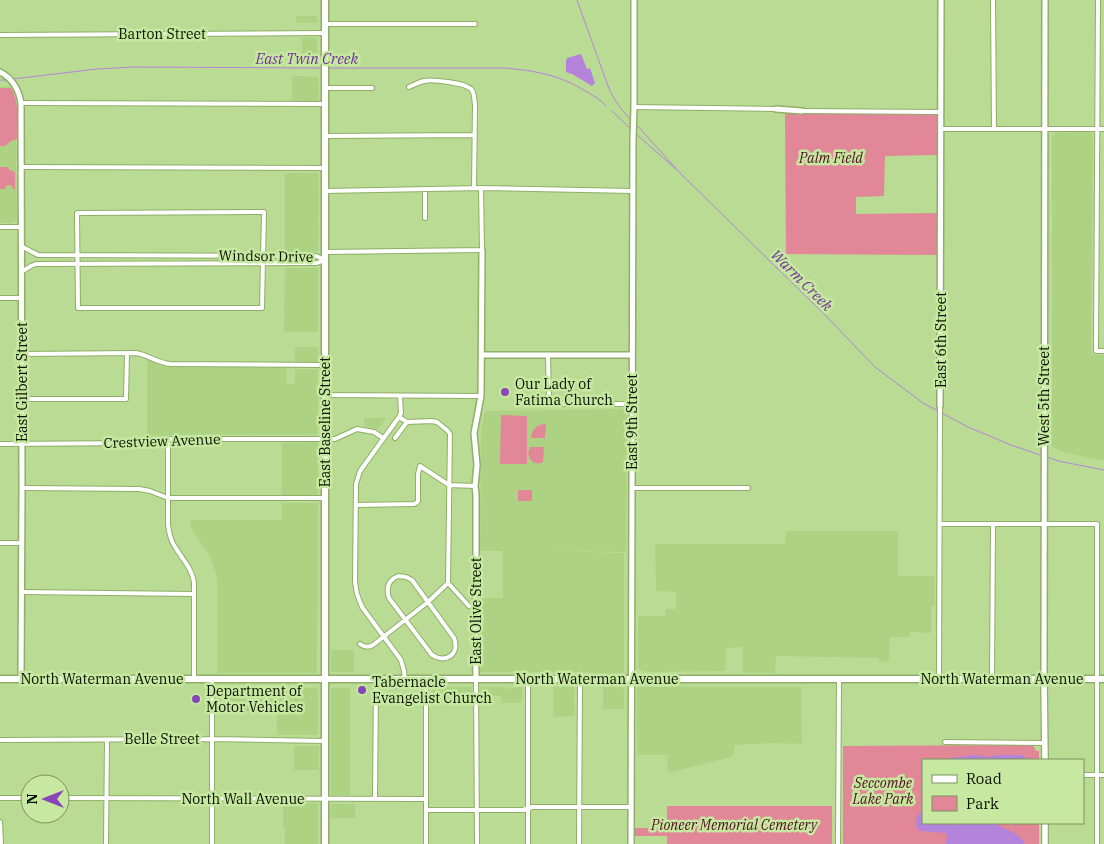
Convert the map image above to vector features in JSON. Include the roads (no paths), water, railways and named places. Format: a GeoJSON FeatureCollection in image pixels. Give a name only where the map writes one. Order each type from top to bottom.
{"type":"FeatureCollection","features":[{"type":"Feature","properties":{"kind":"main road","name":"East Baseline Street"},"geometry":{"type":"LineString","coordinates":[[325,0],[325,844]]}},
{"type":"Feature","properties":{"kind":"main road","name":"North Waterman Avenue"},"geometry":{"type":"LineString","coordinates":[[0,679],[1104,680]]}},
{"type":"Feature","properties":{"kind":"main road"},"geometry":{"type":"LineString","coordinates":[[1044,680],[1045,759]]}},
{"type":"Feature","properties":{"kind":"main road"},"geometry":{"type":"LineString","coordinates":[[1045,824],[1045,844]]}},
{"type":"Feature","properties":{"kind":"street","name":"East 9th Street"},"geometry":{"type":"LineString","coordinates":[[631,844],[634,0]]}},
{"type":"Feature","properties":{"kind":"street","name":"East 6th Street"},"geometry":{"type":"LineString","coordinates":[[939,679],[941,0]]}},
{"type":"Feature","properties":{"kind":"street"},"geometry":{"type":"LineString","coordinates":[[993,0],[994,129]]}},
{"type":"Feature","properties":{"kind":"street","name":"West 5th Street"},"geometry":{"type":"LineString","coordinates":[[1044,680],[1045,0]]}},
{"type":"Feature","properties":{"kind":"street"},"geometry":{"type":"LineString","coordinates":[[1098,0],[1096,351],[1104,351]]}},
{"type":"Feature","properties":{"kind":"street"},"geometry":{"type":"LineString","coordinates":[[325,24],[475,24]]}},
{"type":"Feature","properties":{"kind":"street","name":"Barton Street"},"geometry":{"type":"LineString","coordinates":[[0,34],[325,33]]}},
{"type":"Feature","properties":{"kind":"street","name":"East Gilbert Street"},"geometry":{"type":"LineString","coordinates":[[1,73],[15,85],[21,103],[21,679]]}},
{"type":"Feature","properties":{"kind":"street"},"geometry":{"type":"LineString","coordinates":[[409,88],[423,81],[433,80],[464,85],[473,92],[474,188]]}},
{"type":"Feature","properties":{"kind":"street"},"geometry":{"type":"LineString","coordinates":[[325,88],[372,88]]}},
{"type":"Feature","properties":{"kind":"street"},"geometry":{"type":"LineString","coordinates":[[21,103],[325,104]]}},
{"type":"Feature","properties":{"kind":"street"},"geometry":{"type":"LineString","coordinates":[[634,107],[941,112]]}},
{"type":"Feature","properties":{"kind":"street"},"geometry":{"type":"LineString","coordinates":[[941,129],[1104,129]]}},
{"type":"Feature","properties":{"kind":"street"},"geometry":{"type":"LineString","coordinates":[[325,136],[474,135]]}},
{"type":"Feature","properties":{"kind":"street"},"geometry":{"type":"LineString","coordinates":[[21,168],[325,168]]}},
{"type":"Feature","properties":{"kind":"street"},"geometry":{"type":"LineString","coordinates":[[425,188],[425,218]]}},
{"type":"Feature","properties":{"kind":"street"},"geometry":{"type":"LineString","coordinates":[[325,252],[482,250],[481,188]]}},
{"type":"Feature","properties":{"kind":"street"},"geometry":{"type":"LineString","coordinates":[[325,191],[481,188],[633,191]]}},
{"type":"Feature","properties":{"kind":"street"},"geometry":{"type":"LineString","coordinates":[[264,212],[262,256],[262,308],[78,308],[77,213],[264,212]]}},
{"type":"Feature","properties":{"kind":"street"},"geometry":{"type":"LineString","coordinates":[[0,227],[21,227]]}},
{"type":"Feature","properties":{"kind":"street"},"geometry":{"type":"LineString","coordinates":[[1097,227],[1104,227]]}},
{"type":"Feature","properties":{"kind":"street","name":"Windsor Drive"},"geometry":{"type":"LineString","coordinates":[[22,246],[38,255],[316,256],[325,260]]}},
{"type":"Feature","properties":{"kind":"street","name":"East Olive Street"},"geometry":{"type":"LineString","coordinates":[[477,844],[476,602],[474,583],[476,571],[476,439],[482,406],[482,250]]}},
{"type":"Feature","properties":{"kind":"street"},"geometry":{"type":"LineString","coordinates":[[172,255],[173,263]]}},
{"type":"Feature","properties":{"kind":"street","name":"Windsor Drive"},"geometry":{"type":"LineString","coordinates":[[22,272],[36,264],[317,263],[325,260]]}},
{"type":"Feature","properties":{"kind":"street"},"geometry":{"type":"LineString","coordinates":[[0,298],[22,298]]}},
{"type":"Feature","properties":{"kind":"street"},"geometry":{"type":"LineString","coordinates":[[22,399],[126,399],[127,353]]}},
{"type":"Feature","properties":{"kind":"street"},"geometry":{"type":"LineString","coordinates":[[22,354],[142,354],[164,364],[325,364]]}},
{"type":"Feature","properties":{"kind":"street"},"geometry":{"type":"LineString","coordinates":[[482,355],[632,355]]}},
{"type":"Feature","properties":{"kind":"street"},"geometry":{"type":"LineString","coordinates":[[548,355],[550,403],[632,404]]}},
{"type":"Feature","properties":{"kind":"street"},"geometry":{"type":"LineString","coordinates":[[325,396],[481,396]]}},
{"type":"Feature","properties":{"kind":"street"},"geometry":{"type":"LineString","coordinates":[[400,396],[401,413],[360,472],[356,484],[356,582],[357,594],[362,607],[403,665],[405,680]]}},
{"type":"Feature","properties":{"kind":"street"},"geometry":{"type":"LineString","coordinates":[[399,417],[407,422],[437,422],[450,434],[448,583],[469,606]]}},
{"type":"Feature","properties":{"kind":"street"},"geometry":{"type":"LineString","coordinates":[[395,438],[407,422]]}},
{"type":"Feature","properties":{"kind":"street","name":"Crestview Avenue"},"geometry":{"type":"LineString","coordinates":[[0,444],[151,442],[168,439],[325,439],[340,438],[357,429],[370,430],[383,438]]}},
{"type":"Feature","properties":{"kind":"street"},"geometry":{"type":"LineString","coordinates":[[168,439],[168,525],[174,547],[193,575],[194,680]]}},
{"type":"Feature","properties":{"kind":"street"},"geometry":{"type":"LineString","coordinates":[[356,505],[416,503],[418,501],[418,474],[420,466],[449,485],[475,486]]}},
{"type":"Feature","properties":{"kind":"street"},"geometry":{"type":"LineString","coordinates":[[22,488],[140,489],[168,498],[325,498]]}},
{"type":"Feature","properties":{"kind":"street"},"geometry":{"type":"LineString","coordinates":[[632,488],[748,488]]}},
{"type":"Feature","properties":{"kind":"street"},"geometry":{"type":"LineString","coordinates":[[940,524],[1096,524],[1097,844]]}},
{"type":"Feature","properties":{"kind":"street"},"geometry":{"type":"LineString","coordinates":[[992,680],[993,524]]}},
{"type":"Feature","properties":{"kind":"street"},"geometry":{"type":"LineString","coordinates":[[0,543],[22,543]]}},
{"type":"Feature","properties":{"kind":"street"},"geometry":{"type":"LineString","coordinates":[[401,576],[408,578],[412,580],[428,602],[455,640],[455,650],[450,657],[441,659],[432,655],[388,594],[388,586],[392,579],[401,576]]}},
{"type":"Feature","properties":{"kind":"street"},"geometry":{"type":"LineString","coordinates":[[361,645],[369,647],[384,637],[428,602],[448,583]]}},
{"type":"Feature","properties":{"kind":"street"},"geometry":{"type":"LineString","coordinates":[[22,592],[194,594]]}},
{"type":"Feature","properties":{"kind":"street"},"geometry":{"type":"LineString","coordinates":[[838,844],[839,679]]}},
{"type":"Feature","properties":{"kind":"street"},"geometry":{"type":"LineString","coordinates":[[212,680],[212,844]]}},
{"type":"Feature","properties":{"kind":"street"},"geometry":{"type":"LineString","coordinates":[[375,799],[376,680]]}},
{"type":"Feature","properties":{"kind":"street"},"geometry":{"type":"LineString","coordinates":[[426,680],[426,844]]}},
{"type":"Feature","properties":{"kind":"street"},"geometry":{"type":"LineString","coordinates":[[528,680],[528,844]]}},
{"type":"Feature","properties":{"kind":"street"},"geometry":{"type":"LineString","coordinates":[[579,844],[580,680]]}},
{"type":"Feature","properties":{"kind":"street","name":"Belle Street"},"geometry":{"type":"LineString","coordinates":[[0,740],[212,739],[325,741]]}},
{"type":"Feature","properties":{"kind":"street"},"geometry":{"type":"LineString","coordinates":[[106,844],[107,740]]}},
{"type":"Feature","properties":{"kind":"street"},"geometry":{"type":"LineString","coordinates":[[945,742],[1045,742]]}},
{"type":"Feature","properties":{"kind":"street"},"geometry":{"type":"LineString","coordinates":[[1084,775],[1104,775]]}},
{"type":"Feature","properties":{"kind":"street"},"geometry":{"type":"LineString","coordinates":[[0,798],[20,798]]}},
{"type":"Feature","properties":{"kind":"street","name":"North Wall Avenue"},"geometry":{"type":"LineString","coordinates":[[70,798],[426,799]]}},
{"type":"Feature","properties":{"kind":"street"},"geometry":{"type":"LineString","coordinates":[[426,810],[523,810],[532,807],[579,806],[631,807]]}},
{"type":"Feature","properties":{"kind":"street"},"geometry":{"type":"LineString","coordinates":[[0,822],[1,844]]}},
{"type":"Feature","properties":{"kind":"waterway","name":"Warm Creek"},"geometry":{"type":"LineString","coordinates":[[577,0],[610,91],[618,105],[632,121]]}},
{"type":"Feature","properties":{"kind":"waterway","name":"East Twin Creek"},"geometry":{"type":"LineString","coordinates":[[13,79],[97,69],[133,67],[324,68]]}},
{"type":"Feature","properties":{"kind":"waterway","name":"East Twin Creek"},"geometry":{"type":"LineString","coordinates":[[328,68],[505,68],[528,71],[567,81],[595,97],[606,106]]}},
{"type":"Feature","properties":{"kind":"waterway","name":"East Twin Creek"},"geometry":{"type":"LineString","coordinates":[[0,80],[7,80]]}},
{"type":"Feature","properties":{"kind":"waterway","name":"East Twin Creek"},"geometry":{"type":"LineString","coordinates":[[612,111],[631,129]]}},
{"type":"Feature","properties":{"kind":"waterway","name":"Warm Creek"},"geometry":{"type":"LineString","coordinates":[[635,123],[681,174],[824,314],[875,367],[923,403],[968,427],[1043,456]]}},
{"type":"Feature","properties":{"kind":"waterway","name":"Warm Creek"},"geometry":{"type":"LineString","coordinates":[[636,134],[676,169]]}},
{"type":"Feature","properties":{"kind":"waterway","name":"Warm Creek"},"geometry":{"type":"LineString","coordinates":[[1047,457],[1104,470]]}},
{"type":"Feature","properties":{"kind":"place","name":"Our Lady of Fatima Church"},"geometry":{"type":"Point","coordinates":[505,392]}},
{"type":"Feature","properties":{"kind":"place","name":"Tabernacle Evangelist Church"},"geometry":{"type":"Point","coordinates":[362,690]}},
{"type":"Feature","properties":{"kind":"place","name":"Department of Motor Vehicles"},"geometry":{"type":"Point","coordinates":[196,699]}},
{"type":"Feature","properties":{"kind":"park label","name":"Palm Field"},"geometry":{"type":"Point","coordinates":[831,158]}},
{"type":"Feature","properties":{"kind":"park label","name":"Seccombe Lake Park"},"geometry":{"type":"Point","coordinates":[883,792]}},
{"type":"Feature","properties":{"kind":"park label","name":"Pioneer Memorial Cemetery"},"geometry":{"type":"Point","coordinates":[734,825]}}]}
